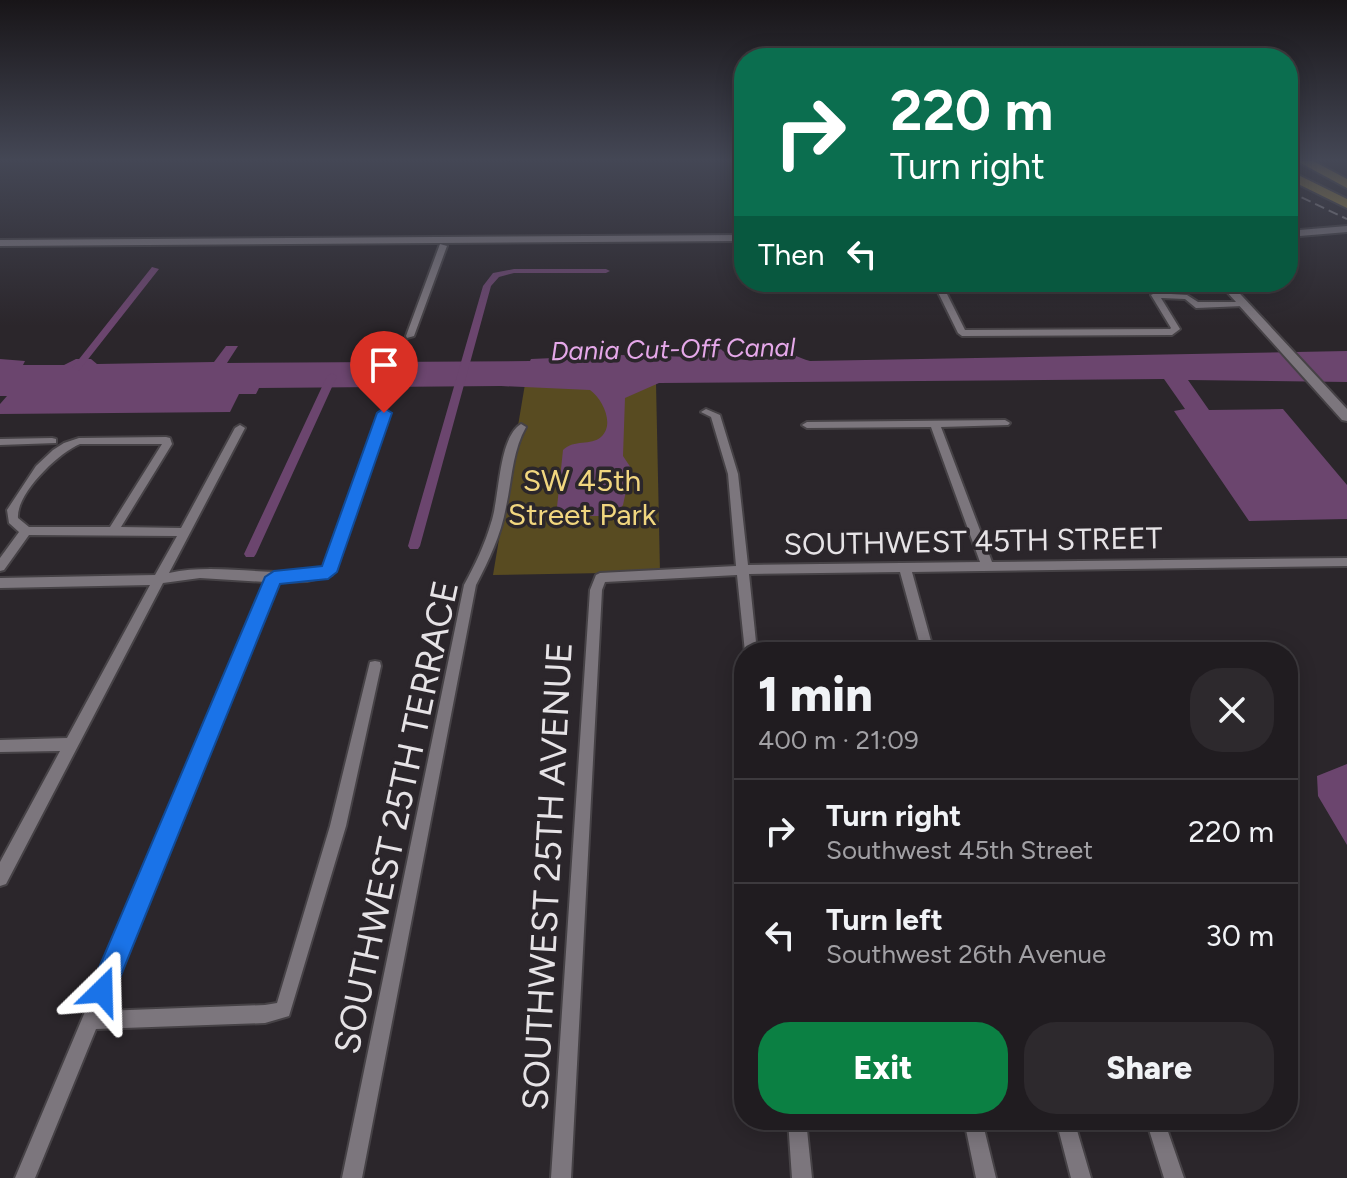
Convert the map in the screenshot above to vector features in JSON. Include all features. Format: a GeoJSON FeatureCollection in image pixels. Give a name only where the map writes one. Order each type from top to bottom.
{"type":"FeatureCollection","features":[{"type":"Feature","properties":{"kind":"street"},"geometry":{"type":"LineString","coordinates":[[1298,233],[1345,229]]}},
{"type":"Feature","properties":{"kind":"street"},"geometry":{"type":"LineString","coordinates":[[614,244],[632,239]]}},
{"type":"Feature","properties":{"kind":"street"},"geometry":{"type":"LineString","coordinates":[[361,246],[386,241]]}},
{"type":"Feature","properties":{"kind":"street"},"geometry":{"type":"LineString","coordinates":[[0,243],[734,241]]}},
{"type":"Feature","properties":{"kind":"street"},"geometry":{"type":"LineString","coordinates":[[0,250],[734,241]]}},
{"type":"Feature","properties":{"kind":"street"},"geometry":{"type":"LineString","coordinates":[[410,336],[443,246]]}},
{"type":"Feature","properties":{"kind":"street"},"geometry":{"type":"LineString","coordinates":[[942,292],[962,333],[1172,332],[1176,329],[1155,295],[1187,297],[1196,305],[1243,304]]}},
{"type":"Feature","properties":{"kind":"street"},"geometry":{"type":"LineString","coordinates":[[1232,292],[1347,417]]}},
{"type":"Feature","properties":{"kind":"street"},"geometry":{"type":"LineString","coordinates":[[706,412],[715,415],[731,464],[750,642]]}},
{"type":"Feature","properties":{"kind":"street"},"geometry":{"type":"LineString","coordinates":[[0,583],[158,580],[178,574],[274,577],[328,572],[384,413]]}},
{"type":"Feature","properties":{"kind":"street"},"geometry":{"type":"LineString","coordinates":[[807,425],[1005,423]]}},
{"type":"Feature","properties":{"kind":"street"},"geometry":{"type":"LineString","coordinates":[[935,425],[988,567]]}},
{"type":"Feature","properties":{"kind":"street","name":"SOUTHWEST 25TH TERRACE"},"geometry":{"type":"LineString","coordinates":[[352,1178],[470,585],[485,556],[499,515],[514,437],[521,427]]}},
{"type":"Feature","properties":{"kind":"street"},"geometry":{"type":"LineString","coordinates":[[0,876],[240,428]]}},
{"type":"Feature","properties":{"kind":"street"},"geometry":{"type":"LineString","coordinates":[[114,530],[167,444],[166,440],[79,441],[60,448],[44,462],[12,510],[13,520],[26,531],[184,532]]}},
{"type":"Feature","properties":{"kind":"street"},"geometry":{"type":"LineString","coordinates":[[0,455],[5,442],[52,441]]}},
{"type":"Feature","properties":{"kind":"street"},"geometry":{"type":"LineString","coordinates":[[0,567],[26,531]]}},
{"type":"Feature","properties":{"kind":"street","name":"SOUTHWEST 45TH STREET"},"geometry":{"type":"LineString","coordinates":[[600,578],[743,570],[1347,562]]}},
{"type":"Feature","properties":{"kind":"street"},"geometry":{"type":"LineString","coordinates":[[905,568],[925,642]]}},
{"type":"Feature","properties":{"kind":"street"},"geometry":{"type":"LineString","coordinates":[[25,1178],[274,577]]}},
{"type":"Feature","properties":{"kind":"street","name":"SOUTHWEST 25TH AVENUE"},"geometry":{"type":"LineString","coordinates":[[561,1178],[596,590],[600,578]]}},
{"type":"Feature","properties":{"kind":"street"},"geometry":{"type":"LineString","coordinates":[[89,1020],[265,1014],[283,1010],[338,826],[375,666]]}},
{"type":"Feature","properties":{"kind":"street"},"geometry":{"type":"LineString","coordinates":[[0,746],[72,744]]}},
{"type":"Feature","properties":{"kind":"street"},"geometry":{"type":"LineString","coordinates":[[798,1130],[802,1178]]}},
{"type":"Feature","properties":{"kind":"street"},"geometry":{"type":"LineString","coordinates":[[975,1130],[986,1178]]}},
{"type":"Feature","properties":{"kind":"street"},"geometry":{"type":"LineString","coordinates":[[1068,1130],[1081,1178]]}},
{"type":"Feature","properties":{"kind":"street"},"geometry":{"type":"LineString","coordinates":[[1158,1130],[1174,1178]]}},
{"type":"Feature","properties":{"kind":"green space","name":"SW 45th Street Park"},"geometry":{"type":"Polygon","coordinates":[[[656,383],[660,572],[493,575],[525,384],[656,383]]]}},
{"type":"Feature","properties":{"kind":"shaded area"},"geometry":{"type":"Polygon","coordinates":[[[226,346],[238,346],[227,363],[530,361],[620,355],[695,357],[708,353],[710,347],[719,347],[730,356],[743,360],[771,359],[778,351],[810,361],[1347,351],[1347,382],[1188,380],[1209,410],[1283,409],[1347,485],[1347,519],[1249,521],[1174,411],[1185,409],[1164,379],[659,383],[625,398],[623,456],[631,468],[623,505],[617,513],[594,516],[557,507],[563,450],[597,440],[607,426],[606,412],[590,390],[501,386],[259,388],[256,394],[239,394],[230,412],[0,414],[0,404],[7,396],[0,396],[0,359],[25,361],[23,365],[64,365],[76,359],[91,359],[97,364],[214,362],[226,346]]]}},
{"type":"Feature","properties":{"kind":"shaded area"},"geometry":{"type":"Polygon","coordinates":[[[1347,764],[1347,845],[1318,796],[1317,776],[1347,764]]]}},
{"type":"Feature","properties":{"kind":"waterway"},"geometry":{"type":"LineString","coordinates":[[75,370],[155,269]]}},
{"type":"Feature","properties":{"kind":"waterway"},"geometry":{"type":"LineString","coordinates":[[414,546],[487,286],[496,275],[514,271],[606,271]]}},
{"type":"Feature","properties":{"kind":"waterway"},"geometry":{"type":"LineString","coordinates":[[250,554],[332,376]]}},
{"type":"Feature","properties":{"kind":"railway"},"geometry":{"type":"LineString","coordinates":[[1341,216],[1347,219]]}},
{"type":"Feature","properties":{"kind":"route"},"geometry":{"type":"LineString","coordinates":[[102,991],[274,577],[317,576],[328,572],[384,413]]}},
{"type":"Feature","properties":{"kind":"water label","name":"Dania Cut-Off Canal"},"geometry":{"type":"Point","coordinates":[673,349]}}]}
